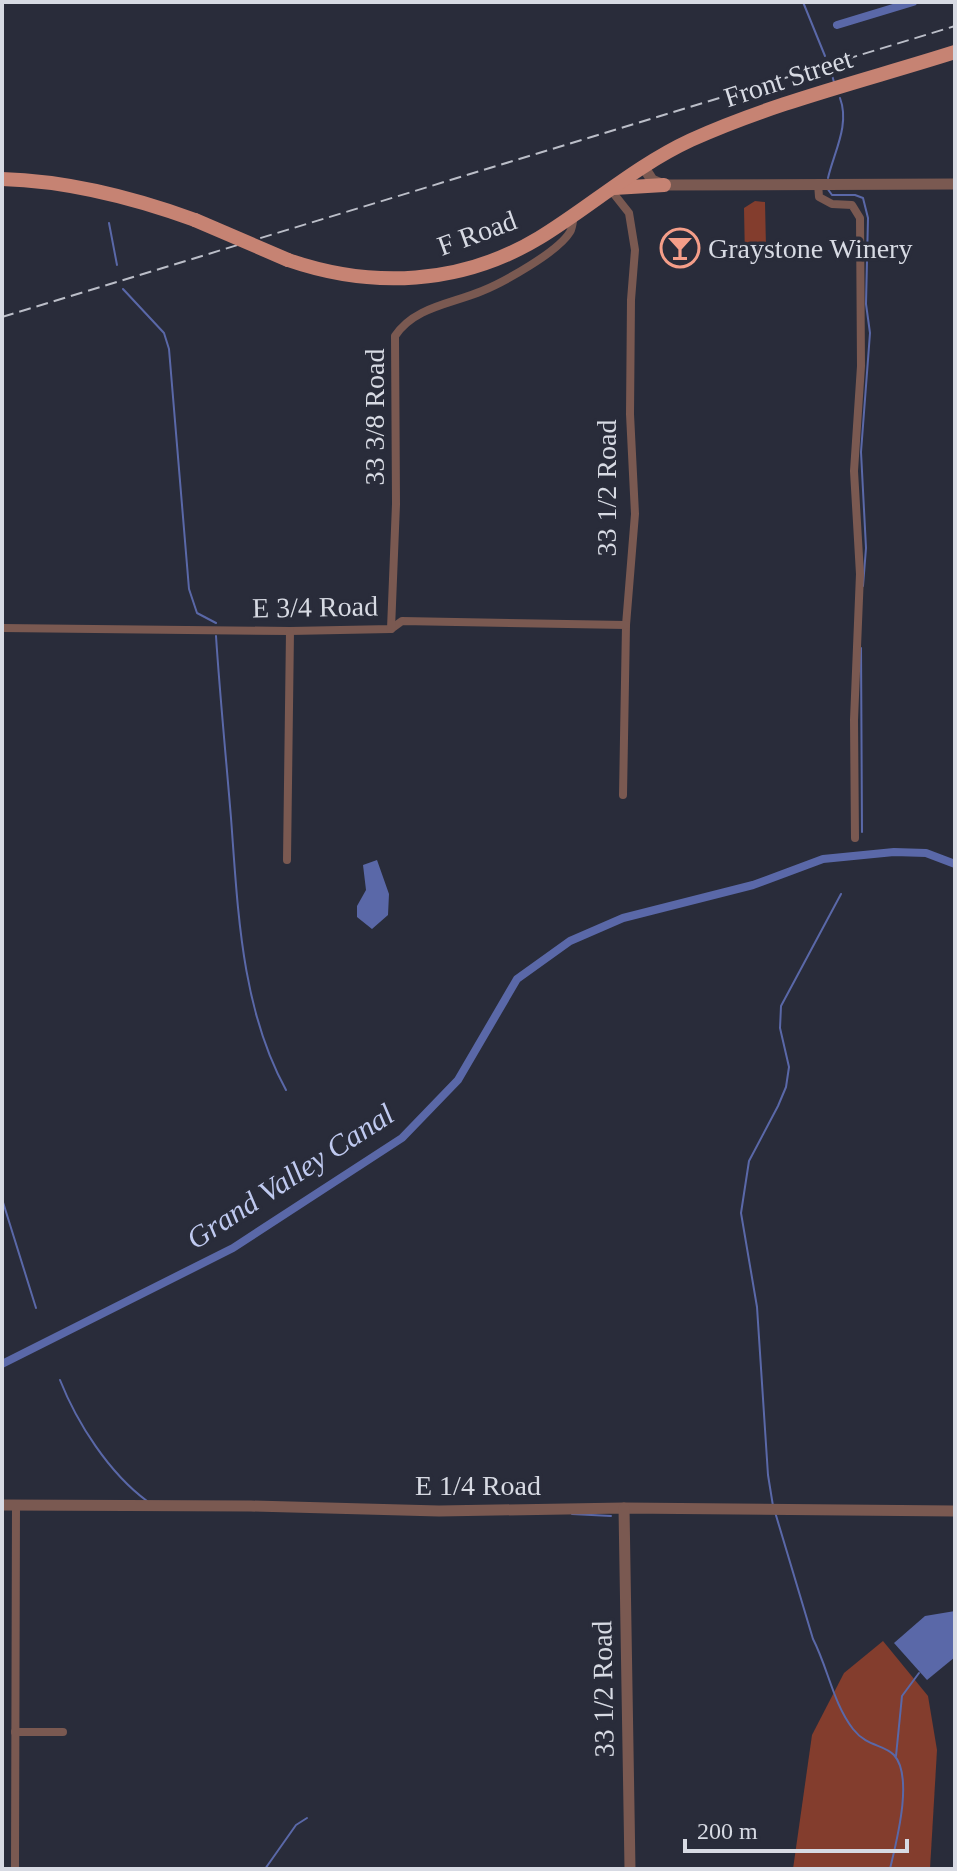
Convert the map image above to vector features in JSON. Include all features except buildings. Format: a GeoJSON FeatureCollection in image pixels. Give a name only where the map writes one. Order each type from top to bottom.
{"type":"FeatureCollection","features":[{"type":"Feature","properties":{"kind":"main road","name":"Front Street"},"geometry":{"type":"LineString","coordinates":[[643,166],[686,143],[748,117],[955,52]]}},
{"type":"Feature","properties":{"kind":"main road","name":"F Road"},"geometry":{"type":"LineString","coordinates":[[2,179],[85,188],[153,205],[288,260],[324,271],[399,280],[466,270],[517,250],[643,166]]}},
{"type":"Feature","properties":{"kind":"main road"},"geometry":{"type":"LineString","coordinates":[[610,188],[664,185]]}},
{"type":"Feature","properties":{"kind":"street"},"geometry":{"type":"LineString","coordinates":[[643,166],[652,180],[664,185],[955,184]]}},
{"type":"Feature","properties":{"kind":"street"},"geometry":{"type":"LineString","coordinates":[[818,183],[819,197],[832,204],[852,205],[860,218],[861,366],[854,471],[860,574],[854,720],[855,838]]}},
{"type":"Feature","properties":{"kind":"street","name":"33 1/2 Road"},"geometry":{"type":"LineString","coordinates":[[610,188],[629,213],[635,250],[631,300],[630,414],[635,514],[626,625],[623,795]]}},
{"type":"Feature","properties":{"kind":"street","name":"33 3/8 Road"},"geometry":{"type":"LineString","coordinates":[[391,629],[396,504],[395,336],[404,323],[414,316],[482,291],[544,256],[571,231],[574,213]]}},
{"type":"Feature","properties":{"kind":"street","name":"E 3/4 Road"},"geometry":{"type":"LineString","coordinates":[[2,628],[290,631],[391,629],[402,621],[626,625]]}},
{"type":"Feature","properties":{"kind":"street"},"geometry":{"type":"LineString","coordinates":[[287,860],[290,631]]}},
{"type":"Feature","properties":{"kind":"street","name":"E 1/4 Road"},"geometry":{"type":"LineString","coordinates":[[2,1505],[251,1506],[439,1511],[624,1508],[955,1511]]}},
{"type":"Feature","properties":{"kind":"street"},"geometry":{"type":"LineString","coordinates":[[15,1869],[16,1505]]}},
{"type":"Feature","properties":{"kind":"street","name":"33 1/2 Road"},"geometry":{"type":"LineString","coordinates":[[624,1508],[630,1869]]}},
{"type":"Feature","properties":{"kind":"street"},"geometry":{"type":"LineString","coordinates":[[15,1732],[63,1732]]}},
{"type":"Feature","properties":{"kind":"shaded area"},"geometry":{"type":"Polygon","coordinates":[[[755,201],[765,202],[766,248],[756,249],[754,258],[745,260],[744,208],[755,201]]]}},
{"type":"Feature","properties":{"kind":"shaded area"},"geometry":{"type":"Polygon","coordinates":[[[883,1641],[928,1696],[937,1750],[930,1869],[793,1869],[812,1735],[844,1673],[883,1641]]]}},
{"type":"Feature","properties":{"kind":"water"},"geometry":{"type":"Polygon","coordinates":[[[377,860],[389,894],[388,915],[372,929],[357,917],[357,906],[366,890],[363,865],[377,860]]]}},
{"type":"Feature","properties":{"kind":"water"},"geometry":{"type":"Polygon","coordinates":[[[955,1611],[955,1657],[927,1680],[894,1643],[925,1616],[955,1611]]]}},
{"type":"Feature","properties":{"kind":"waterway"},"geometry":{"type":"LineString","coordinates":[[803,2],[825,56]]}},
{"type":"Feature","properties":{"kind":"waterway"},"geometry":{"type":"LineString","coordinates":[[837,25],[913,2]]}},
{"type":"Feature","properties":{"kind":"waterway"},"geometry":{"type":"LineString","coordinates":[[831,72],[834,82]]}},
{"type":"Feature","properties":{"kind":"waterway"},"geometry":{"type":"LineString","coordinates":[[828,178],[842,128],[840,98]]}},
{"type":"Feature","properties":{"kind":"waterway"},"geometry":{"type":"LineString","coordinates":[[827,188],[832,195],[863,198],[868,218],[866,304],[870,333],[861,452],[866,548],[863,586]]}},
{"type":"Feature","properties":{"kind":"waterway"},"geometry":{"type":"LineString","coordinates":[[109,223],[117,265]]}},
{"type":"Feature","properties":{"kind":"waterway"},"geometry":{"type":"LineString","coordinates":[[123,289],[164,333],[169,349],[189,589],[197,613],[216,623]]}},
{"type":"Feature","properties":{"kind":"waterway"},"geometry":{"type":"LineString","coordinates":[[216,636],[244,958],[259,1026],[286,1090]]}},
{"type":"Feature","properties":{"kind":"waterway"},"geometry":{"type":"LineString","coordinates":[[861,648],[862,832]]}},
{"type":"Feature","properties":{"kind":"waterway","name":"Grand Valley Canal"},"geometry":{"type":"LineString","coordinates":[[2,1364],[233,1248],[402,1138],[458,1080],[517,979],[570,941],[623,918],[753,885],[823,859],[894,852],[926,853],[955,864]]}},
{"type":"Feature","properties":{"kind":"waterway"},"geometry":{"type":"LineString","coordinates":[[773,1506],[768,1475],[757,1307],[741,1213],[749,1161],[786,1087],[789,1067],[780,1028],[781,1006],[841,894]]}},
{"type":"Feature","properties":{"kind":"waterway"},"geometry":{"type":"LineString","coordinates":[[2,1199],[36,1308]]}},
{"type":"Feature","properties":{"kind":"waterway"},"geometry":{"type":"LineString","coordinates":[[60,1380],[75,1413],[107,1462],[147,1501]]}},
{"type":"Feature","properties":{"kind":"waterway"},"geometry":{"type":"LineString","coordinates":[[775,1512],[813,1639],[840,1708],[858,1735],[890,1751],[900,1765],[903,1778],[902,1810],[890,1869]]}},
{"type":"Feature","properties":{"kind":"waterway"},"geometry":{"type":"LineString","coordinates":[[572,1514],[611,1516]]}},
{"type":"Feature","properties":{"kind":"waterway"},"geometry":{"type":"LineString","coordinates":[[896,1756],[902,1696],[919,1673]]}},
{"type":"Feature","properties":{"kind":"waterway"},"geometry":{"type":"LineString","coordinates":[[265,1869],[296,1825],[307,1818]]}},
{"type":"Feature","properties":{"kind":"railway"},"geometry":{"type":"LineString","coordinates":[[2,317],[955,26]]}},
{"type":"Feature","properties":{"kind":"place","name":"Graystone Winery"},"geometry":{"type":"Point","coordinates":[680,248]}}]}
